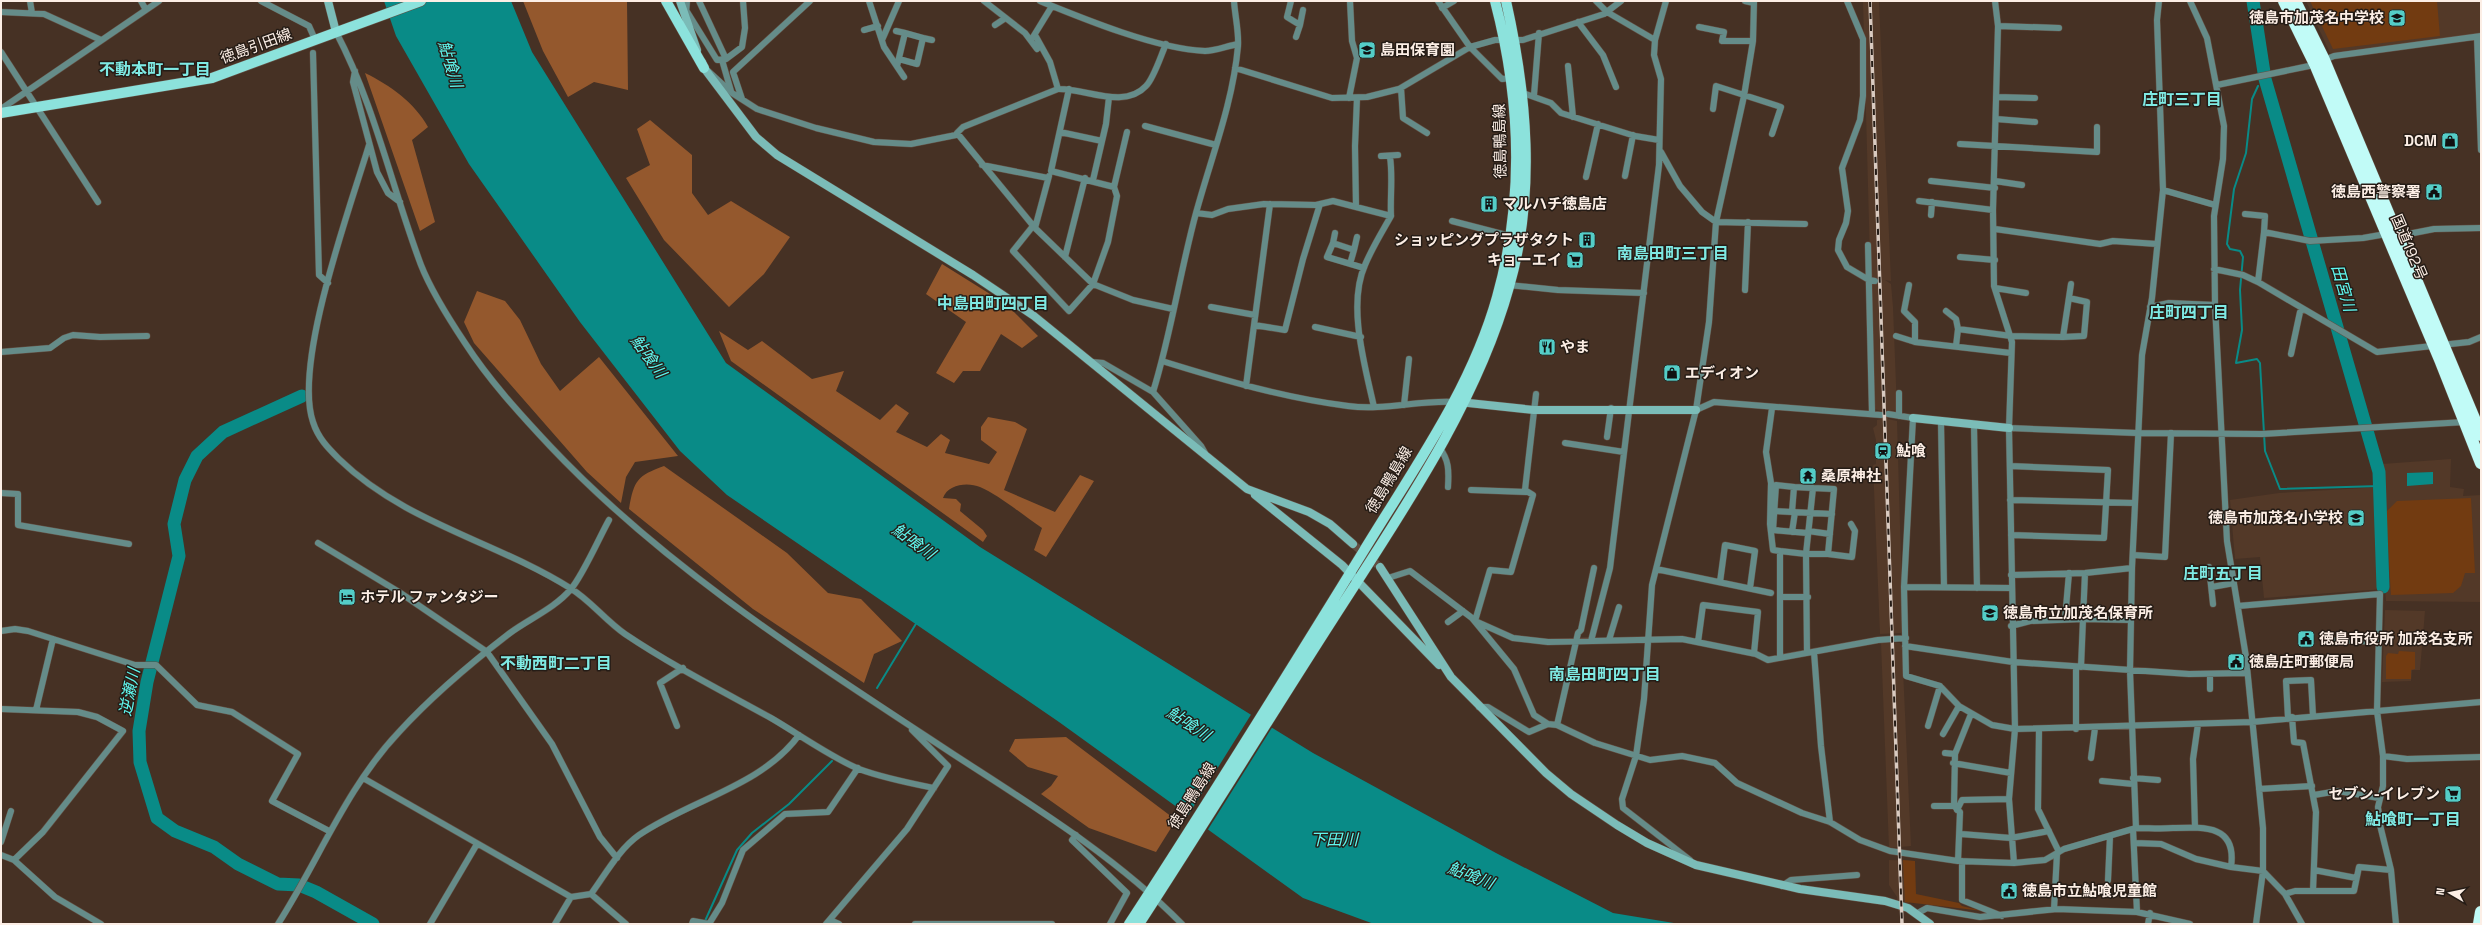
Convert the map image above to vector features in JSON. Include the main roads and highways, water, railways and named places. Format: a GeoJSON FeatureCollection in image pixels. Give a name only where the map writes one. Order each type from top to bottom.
{"type":"FeatureCollection","features":[{"type":"Feature","properties":{"kind":"highway","name":"国道192号"},"geometry":{"type":"LineString","coordinates":[[2284,1],[2319,62]]}},
{"type":"Feature","properties":{"kind":"highway","name":"国道192号"},"geometry":{"type":"LineString","coordinates":[[2295,1],[2319,62],[2438,345],[2481,463]]}},
{"type":"Feature","properties":{"kind":"highway","name":"国道192号"},"geometry":{"type":"LineString","coordinates":[[2438,345],[2480,428]]}},
{"type":"Feature","properties":{"kind":"highway"},"geometry":{"type":"LineString","coordinates":[[2479,924],[2481,912]]}},
{"type":"Feature","properties":{"kind":"main road","name":"徳島引田線"},"geometry":{"type":"LineString","coordinates":[[1,113],[212,78],[420,1]]}},
{"type":"Feature","properties":{"kind":"main road"},"geometry":{"type":"LineString","coordinates":[[666,1],[704,68]]}},
{"type":"Feature","properties":{"kind":"main road","name":"徳島鴨島線"},"geometry":{"type":"LineString","coordinates":[[1496,1],[1510,39],[1523,93],[1526,149],[1523,209],[1505,284]]}},
{"type":"Feature","properties":{"kind":"main road","name":"徳島鴨島線"},"geometry":{"type":"LineString","coordinates":[[1129,924],[1154,892],[1353,579],[1439,447],[1502,312],[1517,150],[1506,1]]}},
{"type":"Feature","properties":{"kind":"main road","name":"徳島鴨島線"},"geometry":{"type":"LineString","coordinates":[[1353,579],[1459,402]]}},
{"type":"Feature","properties":{"kind":"main road","name":"徳島鴨島線"},"geometry":{"type":"LineString","coordinates":[[1139,924],[1154,892]]}},
{"type":"Feature","properties":{"kind":"water","name":"下田川"},"geometry":{"type":"Polygon","coordinates":[[[384,1],[511,1],[532,52],[726,363],[980,547],[1313,753],[1496,853],[1613,913],[1680,924],[1374,924],[1303,898],[1059,722],[727,495],[680,451],[580,322],[469,164],[396,36],[384,1]]]}},
{"type":"Feature","properties":{"kind":"water"},"geometry":{"type":"Polygon","coordinates":[[[2433,472],[2433,484],[2407,486],[2407,473],[2433,472]]]}},
{"type":"Feature","properties":{"kind":"waterway","name":"田宮川"},"geometry":{"type":"LineString","coordinates":[[2253,1],[2265,79],[2379,472],[2383,587]]}},
{"type":"Feature","properties":{"kind":"waterway"},"geometry":{"type":"LineString","coordinates":[[2258,86],[2252,99],[2246,153],[2234,189],[2227,244],[2230,249],[2240,251],[2243,257],[2240,290],[2242,330],[2236,363],[2257,359],[2260,363],[2265,451],[2280,489],[2380,486]]}},
{"type":"Feature","properties":{"kind":"waterway","name":"逆瀬川"},"geometry":{"type":"LineString","coordinates":[[302,396],[223,432],[197,456],[185,480],[174,524],[179,556],[147,682],[139,731],[140,762],[157,818],[175,831],[214,847],[238,864],[278,884],[299,885],[316,892],[373,924]]}},
{"type":"Feature","properties":{"kind":"waterway"},"geometry":{"type":"LineString","coordinates":[[877,688],[917,622]]}},
{"type":"Feature","properties":{"kind":"waterway"},"geometry":{"type":"LineString","coordinates":[[705,921],[737,850],[752,833],[789,804],[832,761]]}},
{"type":"Feature","properties":{"kind":"tunnel"},"geometry":{"type":"LineString","coordinates":[[1353,544],[1380,567]]}},
{"type":"Feature","properties":{"kind":"railway"},"geometry":{"type":"LineString","coordinates":[[1870,1],[1902,924]]}},
{"type":"Feature","properties":{"kind":"place","name":"徳島市加茂名中学校"},"geometry":{"type":"Point","coordinates":[2397,18]}},
{"type":"Feature","properties":{"kind":"place","name":"島田保育園"},"geometry":{"type":"Point","coordinates":[1367,50]}},
{"type":"Feature","properties":{"kind":"place","name":"DCM"},"geometry":{"type":"Point","coordinates":[2450,141]}},
{"type":"Feature","properties":{"kind":"place","name":"徳島西警察署"},"geometry":{"type":"Point","coordinates":[2434,192]}},
{"type":"Feature","properties":{"kind":"place","name":"マルハチ徳島店"},"geometry":{"type":"Point","coordinates":[1489,204]}},
{"type":"Feature","properties":{"kind":"place","name":"ショッピングプラザタクト"},"geometry":{"type":"Point","coordinates":[1587,240]}},
{"type":"Feature","properties":{"kind":"place","name":"キョーエイ"},"geometry":{"type":"Point","coordinates":[1575,260]}},
{"type":"Feature","properties":{"kind":"place","name":"やま"},"geometry":{"type":"Point","coordinates":[1547,347]}},
{"type":"Feature","properties":{"kind":"place","name":"エディオン"},"geometry":{"type":"Point","coordinates":[1672,373]}},
{"type":"Feature","properties":{"kind":"place","name":"鮎喰"},"geometry":{"type":"Point","coordinates":[1883,451]}},
{"type":"Feature","properties":{"kind":"place","name":"桑原神社"},"geometry":{"type":"Point","coordinates":[1808,476]}},
{"type":"Feature","properties":{"kind":"place","name":"徳島市加茂名小学校"},"geometry":{"type":"Point","coordinates":[2356,518]}},
{"type":"Feature","properties":{"kind":"place","name":"ホテル ファンタジー"},"geometry":{"type":"Point","coordinates":[347,597]}},
{"type":"Feature","properties":{"kind":"place","name":"徳島市立加茂名保育所"},"geometry":{"type":"Point","coordinates":[1990,613]}},
{"type":"Feature","properties":{"kind":"place","name":"徳島市役所 加茂名支所"},"geometry":{"type":"Point","coordinates":[2306,639]}},
{"type":"Feature","properties":{"kind":"place","name":"徳島庄町郵便局"},"geometry":{"type":"Point","coordinates":[2236,662]}},
{"type":"Feature","properties":{"kind":"place","name":"セブン-イレブン"},"geometry":{"type":"Point","coordinates":[2453,794]}},
{"type":"Feature","properties":{"kind":"place","name":"徳島市立鮎喰児童館"},"geometry":{"type":"Point","coordinates":[2009,891]}},
{"type":"Feature","properties":{"kind":"district","name":"不動本町一丁目"},"geometry":{"type":"Point","coordinates":[155,69]}},
{"type":"Feature","properties":{"kind":"district","name":"庄町三丁目"},"geometry":{"type":"Point","coordinates":[2182,99]}},
{"type":"Feature","properties":{"kind":"district","name":"南島田町三丁目"},"geometry":{"type":"Point","coordinates":[1673,253]}},
{"type":"Feature","properties":{"kind":"district","name":"中島田町四丁目"},"geometry":{"type":"Point","coordinates":[993,303]}},
{"type":"Feature","properties":{"kind":"district","name":"庄町四丁目"},"geometry":{"type":"Point","coordinates":[2189,312]}},
{"type":"Feature","properties":{"kind":"district","name":"庄町五丁目"},"geometry":{"type":"Point","coordinates":[2223,573]}},
{"type":"Feature","properties":{"kind":"district","name":"不動西町二丁目"},"geometry":{"type":"Point","coordinates":[556,663]}},
{"type":"Feature","properties":{"kind":"district","name":"南島田町四丁目"},"geometry":{"type":"Point","coordinates":[1605,674]}},
{"type":"Feature","properties":{"kind":"district","name":"鮎喰町一丁目"},"geometry":{"type":"Point","coordinates":[2413,819]}},
{"type":"Feature","properties":{"kind":"water label","name":"鮎喰川"},"geometry":{"type":"Point","coordinates":[451,64]}},
{"type":"Feature","properties":{"kind":"water label","name":"鮎喰川"},"geometry":{"type":"Point","coordinates":[649,356]}},
{"type":"Feature","properties":{"kind":"water label","name":"鮎喰川"},"geometry":{"type":"Point","coordinates":[914,541]}},
{"type":"Feature","properties":{"kind":"water label","name":"鮎喰川"},"geometry":{"type":"Point","coordinates":[1189,723]}},
{"type":"Feature","properties":{"kind":"water label","name":"鮎喰川"},"geometry":{"type":"Point","coordinates":[1471,875]}}]}
